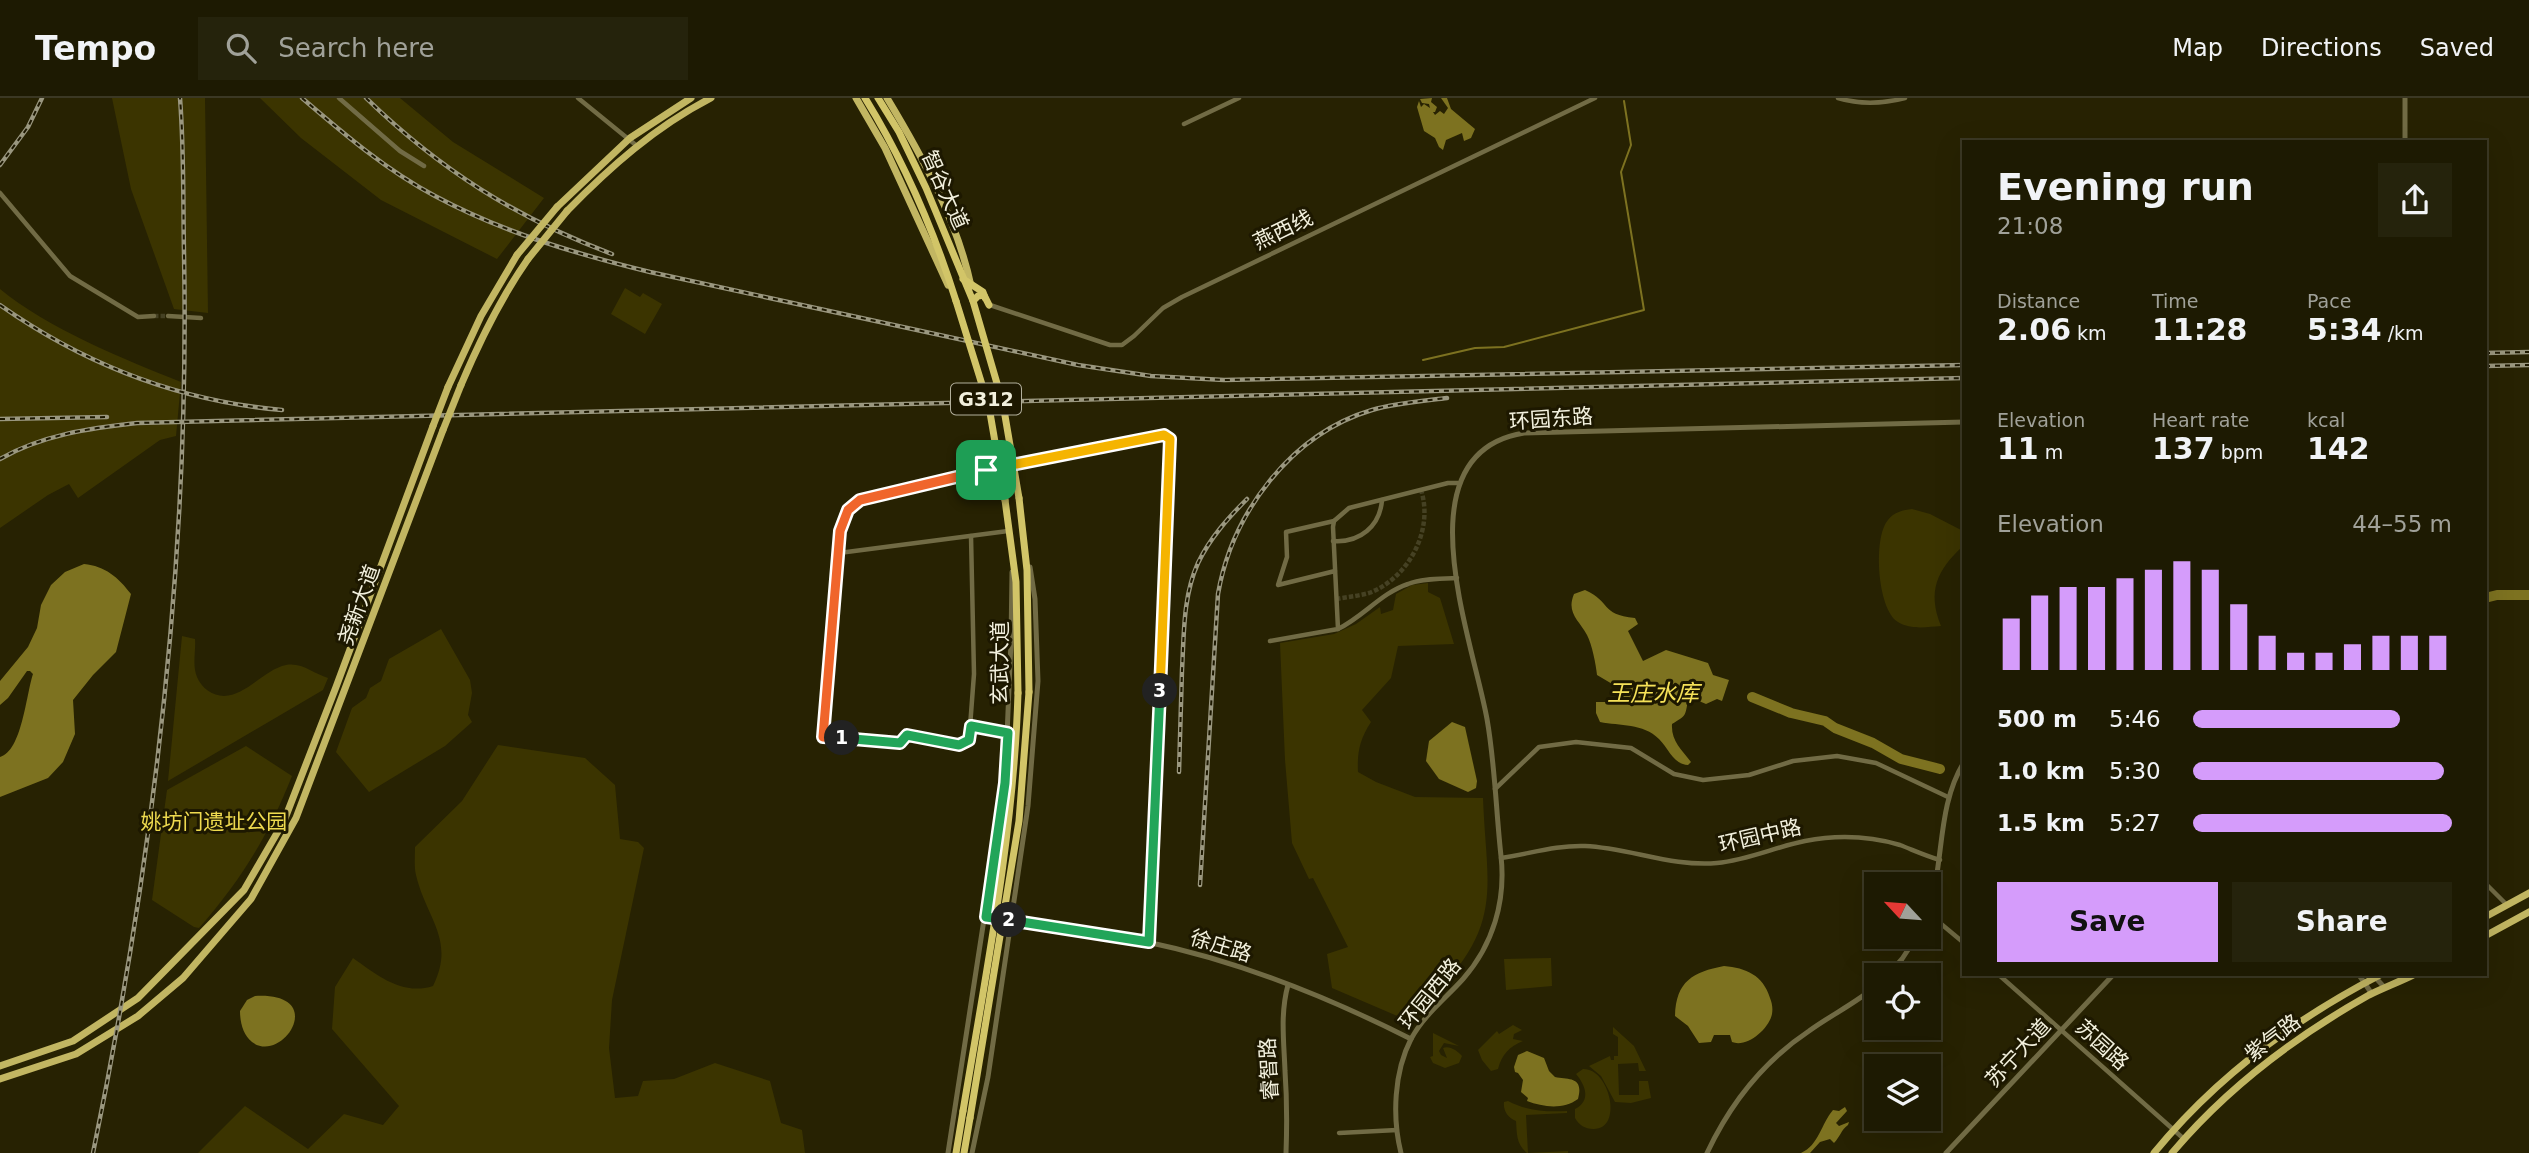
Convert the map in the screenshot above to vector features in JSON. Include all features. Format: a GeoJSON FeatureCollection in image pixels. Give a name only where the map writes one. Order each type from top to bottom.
{"type":"FeatureCollection","features":[{"type":"Feature","properties":{"kind":"highway","name":"智谷大道"},"geometry":{"type":"LineString","coordinates":[[865,98],[889,137],[915,191],[936,238],[956,301]]}},
{"type":"Feature","properties":{"kind":"highway","name":"智谷大道"},"geometry":{"type":"LineString","coordinates":[[878,98],[899,132],[946,231],[972,301]]}},
{"type":"Feature","properties":{"kind":"highway"},"geometry":{"type":"LineString","coordinates":[[963,279],[983,292],[989,305]]}},
{"type":"Feature","properties":{"kind":"highway"},"geometry":{"type":"LineString","coordinates":[[972,301],[984,295],[989,305]]}},
{"type":"Feature","properties":{"kind":"highway","name":"玄武大道"},"geometry":{"type":"LineString","coordinates":[[956,301],[989,407],[1012,544],[1016,582],[1018,693],[1015,769],[956,1153]]}},
{"type":"Feature","properties":{"kind":"highway","name":"玄武大道"},"geometry":{"type":"LineString","coordinates":[[964,1153],[1019,821],[1030,643],[1025,535],[1020,498],[1003,404],[972,301]]}},
{"type":"Feature","properties":{"kind":"main road","name":"尧新大道"},"geometry":{"type":"LineString","coordinates":[[0,1066],[74,1041],[138,998],[244,890],[284,821],[448,387],[481,316],[517,255],[557,207],[629,138],[691,98]]}},
{"type":"Feature","properties":{"kind":"main road","name":"尧新大道"},"geometry":{"type":"LineString","coordinates":[[0,1079],[76,1054],[138,1016],[183,978],[251,899],[296,818],[461,384],[490,320],[509,286],[567,211],[595,183],[637,146],[710,98]]}},
{"type":"Feature","properties":{"kind":"main road"},"geometry":{"type":"LineString","coordinates":[[856,98],[885,148],[956,301]]}},
{"type":"Feature","properties":{"kind":"main road"},"geometry":{"type":"LineString","coordinates":[[887,98],[924,165],[961,248],[971,284],[972,301]]}},
{"type":"Feature","properties":{"kind":"main road"},"geometry":{"type":"LineString","coordinates":[[2487,916],[2529,893]]}},
{"type":"Feature","properties":{"kind":"main road"},"geometry":{"type":"LineString","coordinates":[[2487,935],[2529,912]]}},
{"type":"Feature","properties":{"kind":"main road","name":"紫气路"},"geometry":{"type":"LineString","coordinates":[[2154,1153],[2173,1130],[2259,1050],[2320,1008],[2376,976]]}},
{"type":"Feature","properties":{"kind":"main road","name":"紫气路"},"geometry":{"type":"LineString","coordinates":[[2172,1153],[2233,1090],[2301,1037],[2372,994],[2411,976]]}},
{"type":"Feature","properties":{"kind":"main road"},"geometry":{"type":"LineString","coordinates":[[2320,1008],[2328,1011],[2328,1020]]}},
{"type":"Feature","properties":{"kind":"street"},"geometry":{"type":"LineString","coordinates":[[339,98],[400,150],[424,166]]}},
{"type":"Feature","properties":{"kind":"street"},"geometry":{"type":"LineString","coordinates":[[578,98],[637,146]]}},
{"type":"Feature","properties":{"kind":"street"},"geometry":{"type":"LineString","coordinates":[[1184,124],[1239,98]]}},
{"type":"Feature","properties":{"kind":"street","name":"燕西线"},"geometry":{"type":"LineString","coordinates":[[989,305],[1110,345],[1122,345],[1163,308],[1182,297],[1595,98]]}},
{"type":"Feature","properties":{"kind":"street"},"geometry":{"type":"LineString","coordinates":[[1838,98],[1861,103],[1878,103],[1905,98]]}},
{"type":"Feature","properties":{"kind":"street"},"geometry":{"type":"LineString","coordinates":[[2405,98],[2405,140]]}},
{"type":"Feature","properties":{"kind":"street"},"geometry":{"type":"LineString","coordinates":[[0,193],[70,276],[138,317],[154,316]]}},
{"type":"Feature","properties":{"kind":"street"},"geometry":{"type":"LineString","coordinates":[[168,316],[201,318]]}},
{"type":"Feature","properties":{"kind":"street","name":"环园东路"},"geometry":{"type":"LineString","coordinates":[[1501,858],[1488,724],[1457,578],[1453,531],[1453,508],[1458,483],[1470,461],[1479,452],[1501,438],[1524,433],[1962,422]]}},
{"type":"Feature","properties":{"kind":"street"},"geometry":{"type":"LineString","coordinates":[[971,536],[974,674],[969,740],[959,745],[907,735],[900,743],[823,737],[840,531],[845,516],[854,504],[867,497],[986,470],[1164,435],[1170,439],[1149,942]]}},
{"type":"Feature","properties":{"kind":"street"},"geometry":{"type":"LineString","coordinates":[[1335,571],[1278,586],[1287,557],[1286,532],[1334,521],[1349,508],[1448,483],[1458,483]]}},
{"type":"Feature","properties":{"kind":"street"},"geometry":{"type":"LineString","coordinates":[[1333,541],[1355,538],[1369,530],[1378,516],[1382,500]]}},
{"type":"Feature","properties":{"kind":"street"},"geometry":{"type":"LineString","coordinates":[[1334,521],[1338,629]]}},
{"type":"Feature","properties":{"kind":"street"},"geometry":{"type":"LineString","coordinates":[[839,553],[1009,531]]}},
{"type":"Feature","properties":{"kind":"street"},"geometry":{"type":"LineString","coordinates":[[972,1153],[988,1077],[1028,806],[1038,681],[1035,599],[1025,535]]}},
{"type":"Feature","properties":{"kind":"street"},"geometry":{"type":"LineString","coordinates":[[948,1153],[1005,783],[1012,544]]}},
{"type":"Feature","properties":{"kind":"street"},"geometry":{"type":"LineString","coordinates":[[1270,641],[1338,629],[1354,622],[1381,598],[1406,584],[1457,578]]}},
{"type":"Feature","properties":{"kind":"street"},"geometry":{"type":"LineString","coordinates":[[971,726],[1008,733]]}},
{"type":"Feature","properties":{"kind":"street"},"geometry":{"type":"LineString","coordinates":[[1495,790],[1539,747],[1576,742],[1631,748],[1674,774],[1703,780],[1749,775],[1793,761],[1837,757],[1875,763],[1948,797]]}},
{"type":"Feature","properties":{"kind":"street"},"geometry":{"type":"LineString","coordinates":[[1938,872],[1944,814],[1948,797],[1962,766]]}},
{"type":"Feature","properties":{"kind":"street","name":"环园中路"},"geometry":{"type":"LineString","coordinates":[[1501,858],[1540,850],[1584,846],[1672,862],[1717,863],[1757,856],[1801,841],[1844,837],[1884,841],[1941,860]]}},
{"type":"Feature","properties":{"kind":"street","name":"环园西路"},"geometry":{"type":"LineString","coordinates":[[1401,1153],[1397,1130],[1398,1080],[1411,1039],[1433,1009],[1471,968],[1489,938],[1501,901],[1501,858]]}},
{"type":"Feature","properties":{"kind":"street"},"geometry":{"type":"LineString","coordinates":[[2487,885],[2507,905]]}},
{"type":"Feature","properties":{"kind":"street","name":"徐庄路"},"geometry":{"type":"LineString","coordinates":[[986,917],[1149,942],[1226,963],[1357,1013],[1411,1039]]}},
{"type":"Feature","properties":{"kind":"street"},"geometry":{"type":"LineString","coordinates":[[1941,924],[1962,941]]}},
{"type":"Feature","properties":{"kind":"street","name":"苏园路"},"geometry":{"type":"LineString","coordinates":[[2000,976],[2184,1139]]}},
{"type":"Feature","properties":{"kind":"street","name":"苏宁大道"},"geometry":{"type":"LineString","coordinates":[[1946,1153],[2112,976]]}},
{"type":"Feature","properties":{"kind":"street"},"geometry":{"type":"LineString","coordinates":[[2360,976],[2372,994]]}},
{"type":"Feature","properties":{"kind":"street"},"geometry":{"type":"LineString","coordinates":[[2376,976],[2385,988]]}},
{"type":"Feature","properties":{"kind":"street","name":"睿智路"},"geometry":{"type":"LineString","coordinates":[[1286,1153],[1283,1003],[1288,985]]}},
{"type":"Feature","properties":{"kind":"street"},"geometry":{"type":"LineString","coordinates":[[1707,1153],[1738,1100],[1773,1059],[1801,1036],[1864,994]]}},
{"type":"Feature","properties":{"kind":"street"},"geometry":{"type":"LineString","coordinates":[[1339,1133],[1397,1130]]}},
{"type":"Feature","properties":{"kind":"green space"},"geometry":{"type":"Polygon","coordinates":[[[112,98],[205,98],[208,313],[174,309],[131,189],[112,98]]]}},
{"type":"Feature","properties":{"kind":"green space"},"geometry":{"type":"Polygon","coordinates":[[[260,98],[400,98],[453,142],[544,198],[497,259],[381,200],[301,138],[260,98]]]}},
{"type":"Feature","properties":{"kind":"green space"},"geometry":{"type":"Polygon","coordinates":[[[625,288],[640,297],[643,293],[662,304],[645,334],[611,314],[625,288]]]}},
{"type":"Feature","properties":{"kind":"green space"},"geometry":{"type":"Polygon","coordinates":[[[0,289],[63,330],[181,382],[176,436],[160,440],[78,498],[69,484],[0,528],[0,289]]]}},
{"type":"Feature","properties":{"kind":"green space"},"geometry":{"type":"Polygon","coordinates":[[[1912,509],[1930,514],[1962,530],[1962,547],[1947,564],[1937,582],[1935,602],[1941,626],[1903,625],[1891,615],[1885,603],[1880,573],[1880,541],[1888,520],[1902,511],[1912,509]]]}},
{"type":"Feature","properties":{"kind":"green space"},"geometry":{"type":"Polygon","coordinates":[[[1428,583],[1428,592],[1440,598],[1454,644],[1398,646],[1391,678],[1362,710],[1371,722],[1360,746],[1358,772],[1415,797],[1483,798],[1488,878],[1482,921],[1474,943],[1460,965],[1423,1007],[1402,1018],[1332,988],[1327,954],[1348,947],[1292,843],[1280,643],[1334,634],[1356,624],[1380,607],[1381,614],[1393,610],[1396,594],[1412,585],[1428,583]]]}},
{"type":"Feature","properties":{"kind":"green space"},"geometry":{"type":"Polygon","coordinates":[[[441,629],[470,680],[472,693],[468,715],[472,722],[445,746],[369,792],[336,752],[352,708],[366,698],[370,688],[381,681],[389,659],[441,629]]]}},
{"type":"Feature","properties":{"kind":"green space"},"geometry":{"type":"Polygon","coordinates":[[[182,636],[195,639],[194,663],[197,677],[206,689],[218,695],[238,693],[276,668],[286,665],[303,667],[328,678],[323,690],[168,781],[182,636]]]}},
{"type":"Feature","properties":{"kind":"green space"},"geometry":{"type":"Polygon","coordinates":[[[498,745],[585,758],[615,785],[620,839],[638,842],[644,848],[612,1000],[609,1048],[615,1098],[638,1096],[643,1081],[674,1079],[715,1063],[770,1081],[781,1123],[802,1130],[805,1153],[198,1153],[245,1106],[308,1149],[344,1114],[383,1125],[399,1106],[332,1029],[335,987],[353,958],[400,986],[433,986],[439,970],[440,942],[416,875],[415,847],[462,801],[498,745]]]}},
{"type":"Feature","properties":{"kind":"green space","name":"姚坊门遗址公园"},"geometry":{"type":"Polygon","coordinates":[[[246,746],[292,776],[263,838],[241,874],[199,928],[194,927],[152,900],[167,790],[246,746]]]}},
{"type":"Feature","properties":{"kind":"green space"},"geometry":{"type":"Polygon","coordinates":[[[1551,958],[1552,986],[1506,990],[1504,959],[1551,958]]]}},
{"type":"Feature","properties":{"kind":"green space"},"geometry":{"type":"Polygon","coordinates":[[[1513,1025],[1522,1030],[1514,1034],[1513,1039],[1523,1041],[1504,1055],[1498,1069],[1491,1071],[1478,1050],[1497,1031],[1499,1034],[1513,1025]]]}},
{"type":"Feature","properties":{"kind":"green space"},"geometry":{"type":"Polygon","coordinates":[[[1613,1027],[1634,1046],[1646,1071],[1639,1071],[1638,1063],[1618,1064],[1619,1095],[1639,1095],[1639,1081],[1648,1081],[1651,1098],[1631,1103],[1615,1102],[1601,1076],[1589,1066],[1610,1056],[1611,1060],[1614,1060],[1614,1056],[1618,1056],[1618,1037],[1613,1034],[1613,1027]]]}},
{"type":"Feature","properties":{"kind":"green space"},"geometry":{"type":"Polygon","coordinates":[[[1433,1033],[1459,1046],[1444,1043],[1439,1051],[1447,1058],[1443,1048],[1456,1050],[1462,1056],[1459,1063],[1445,1068],[1433,1063],[1430,1057],[1433,1056],[1433,1033]]]}},
{"type":"Feature","properties":{"kind":"green space"},"geometry":{"type":"Polygon","coordinates":[[[1583,1069],[1592,1071],[1600,1078],[1610,1099],[1611,1110],[1603,1127],[1587,1128],[1580,1125],[1575,1118],[1575,1109],[1585,1098],[1584,1088],[1576,1074],[1583,1069]]]}},
{"type":"Feature","properties":{"kind":"green space"},"geometry":{"type":"Polygon","coordinates":[[[1504,1102],[1529,1109],[1567,1113],[1526,1115],[1527,1153],[1519,1142],[1516,1121],[1505,1111],[1504,1102]]]}},
{"type":"Feature","properties":{"kind":"green space"},"geometry":{"type":"Polygon","coordinates":[[[1568,1151],[1568,1153],[1528,1153],[1568,1151]]]}},
{"type":"Feature","properties":{"kind":"water"},"geometry":{"type":"Polygon","coordinates":[[[1432,98],[1431,102],[1437,107],[1433,112],[1435,115],[1440,111],[1444,114],[1448,108],[1441,98],[1447,98],[1451,109],[1475,129],[1471,138],[1464,141],[1462,133],[1446,140],[1443,150],[1439,147],[1435,138],[1424,131],[1417,107],[1419,101],[1421,107],[1424,104],[1430,108],[1429,104],[1422,103],[1420,99],[1432,98]]]}},
{"type":"Feature","properties":{"kind":"water"},"geometry":{"type":"Polygon","coordinates":[[[84,564],[110,573],[131,594],[116,652],[73,700],[75,734],[63,762],[48,778],[0,797],[0,757],[7,753],[18,734],[33,674],[27,671],[0,705],[0,681],[28,647],[37,628],[41,605],[51,585],[65,572],[84,564]]]}},
{"type":"Feature","properties":{"kind":"water","name":"王庄水库"},"geometry":{"type":"Polygon","coordinates":[[[1585,590],[1599,599],[1610,611],[1635,618],[1638,624],[1628,631],[1643,661],[1666,650],[1708,663],[1713,675],[1729,680],[1722,701],[1717,699],[1706,704],[1692,698],[1688,700],[1684,715],[1672,724],[1675,740],[1691,762],[1688,765],[1675,759],[1659,739],[1646,730],[1600,722],[1596,713],[1596,702],[1610,702],[1618,696],[1619,688],[1597,675],[1589,639],[1572,611],[1574,594],[1585,590]]]}},
{"type":"Feature","properties":{"kind":"water"},"geometry":{"type":"Polygon","coordinates":[[[1452,722],[1465,727],[1477,781],[1476,788],[1468,792],[1439,779],[1426,761],[1429,741],[1452,722]]]}},
{"type":"Feature","properties":{"kind":"water"},"geometry":{"type":"Polygon","coordinates":[[[1724,966],[1746,971],[1758,978],[1767,990],[1772,1014],[1767,1026],[1750,1040],[1738,1043],[1732,1042],[1730,1035],[1714,1035],[1711,1042],[1699,1043],[1688,1026],[1675,1016],[1679,994],[1688,980],[1695,975],[1724,966]]]}},
{"type":"Feature","properties":{"kind":"water"},"geometry":{"type":"Polygon","coordinates":[[[255,996],[278,998],[290,1005],[295,1015],[293,1026],[276,1044],[264,1046],[252,1042],[244,1032],[240,1011],[247,1000],[255,996]]]}},
{"type":"Feature","properties":{"kind":"water"},"geometry":{"type":"Polygon","coordinates":[[[1527,1051],[1544,1058],[1549,1071],[1555,1077],[1574,1080],[1579,1086],[1578,1099],[1566,1105],[1553,1106],[1527,1101],[1528,1098],[1521,1092],[1523,1080],[1514,1067],[1518,1055],[1527,1051]]]}},
{"type":"Feature","properties":{"kind":"water"},"geometry":{"type":"Polygon","coordinates":[[[1845,1107],[1847,1111],[1836,1123],[1839,1126],[1849,1122],[1834,1143],[1830,1139],[1820,1142],[1810,1153],[1801,1153],[1816,1140],[1833,1110],[1839,1111],[1845,1107]]]}},
{"type":"Feature","properties":{"kind":"waterway"},"geometry":{"type":"LineString","coordinates":[[1423,360],[1475,348],[1504,347],[1644,310],[1621,172],[1631,145],[1624,101]]}},
{"type":"Feature","properties":{"kind":"waterway"},"geometry":{"type":"LineString","coordinates":[[2487,598],[2529,595]]}},
{"type":"Feature","properties":{"kind":"waterway"},"geometry":{"type":"LineString","coordinates":[[1752,697],[1791,713],[1825,721],[1901,759],[1940,769]]}},
{"type":"Feature","properties":{"kind":"tunnel"},"geometry":{"type":"LineString","coordinates":[[154,316],[168,316]]}},
{"type":"Feature","properties":{"kind":"tunnel"},"geometry":{"type":"LineString","coordinates":[[1336,599],[1369,593],[1396,576],[1406,564],[1421,536],[1424,521],[1421,490]]}},
{"type":"Feature","properties":{"kind":"railway"},"geometry":{"type":"LineString","coordinates":[[0,165],[28,127],[42,98]]}},
{"type":"Feature","properties":{"kind":"railway"},"geometry":{"type":"LineString","coordinates":[[93,1153],[134,930],[164,706],[174,593],[184,367],[180,98]]}},
{"type":"Feature","properties":{"kind":"railway"},"geometry":{"type":"LineString","coordinates":[[302,98],[366,151],[417,186],[486,221],[540,241],[650,272],[1078,365],[1151,376],[1224,380],[1962,365]]}},
{"type":"Feature","properties":{"kind":"railway"},"geometry":{"type":"LineString","coordinates":[[366,98],[422,147],[480,189],[543,224],[612,254]]}},
{"type":"Feature","properties":{"kind":"railway"},"geometry":{"type":"LineString","coordinates":[[0,305],[65,345],[134,376],[206,398],[282,410]]}},
{"type":"Feature","properties":{"kind":"railway"},"geometry":{"type":"LineString","coordinates":[[2487,353],[2529,352]]}},
{"type":"Feature","properties":{"kind":"railway"},"geometry":{"type":"LineString","coordinates":[[2487,366],[2529,365]]}},
{"type":"Feature","properties":{"kind":"railway"},"geometry":{"type":"LineString","coordinates":[[0,459],[49,438],[137,423],[1962,378]]}},
{"type":"Feature","properties":{"kind":"railway"},"geometry":{"type":"LineString","coordinates":[[1200,885],[1218,594],[1225,564],[1237,534],[1270,481],[1291,457],[1316,437],[1343,421],[1372,410],[1447,398]]}},
{"type":"Feature","properties":{"kind":"railway"},"geometry":{"type":"LineString","coordinates":[[0,419],[107,417]]}},
{"type":"Feature","properties":{"kind":"railway"},"geometry":{"type":"LineString","coordinates":[[1179,772],[1184,629],[1189,589],[1208,545],[1247,499]]}},
{"type":"Feature","properties":{"kind":"route"},"geometry":{"type":"LineString","coordinates":[[1164,435],[1170,439],[1149,942],[986,917],[1005,783],[1008,733],[971,726],[969,740],[959,745],[907,735],[900,743],[823,737],[840,531],[848,510],[860,500],[874,495],[986,470],[1164,435]]}}]}
